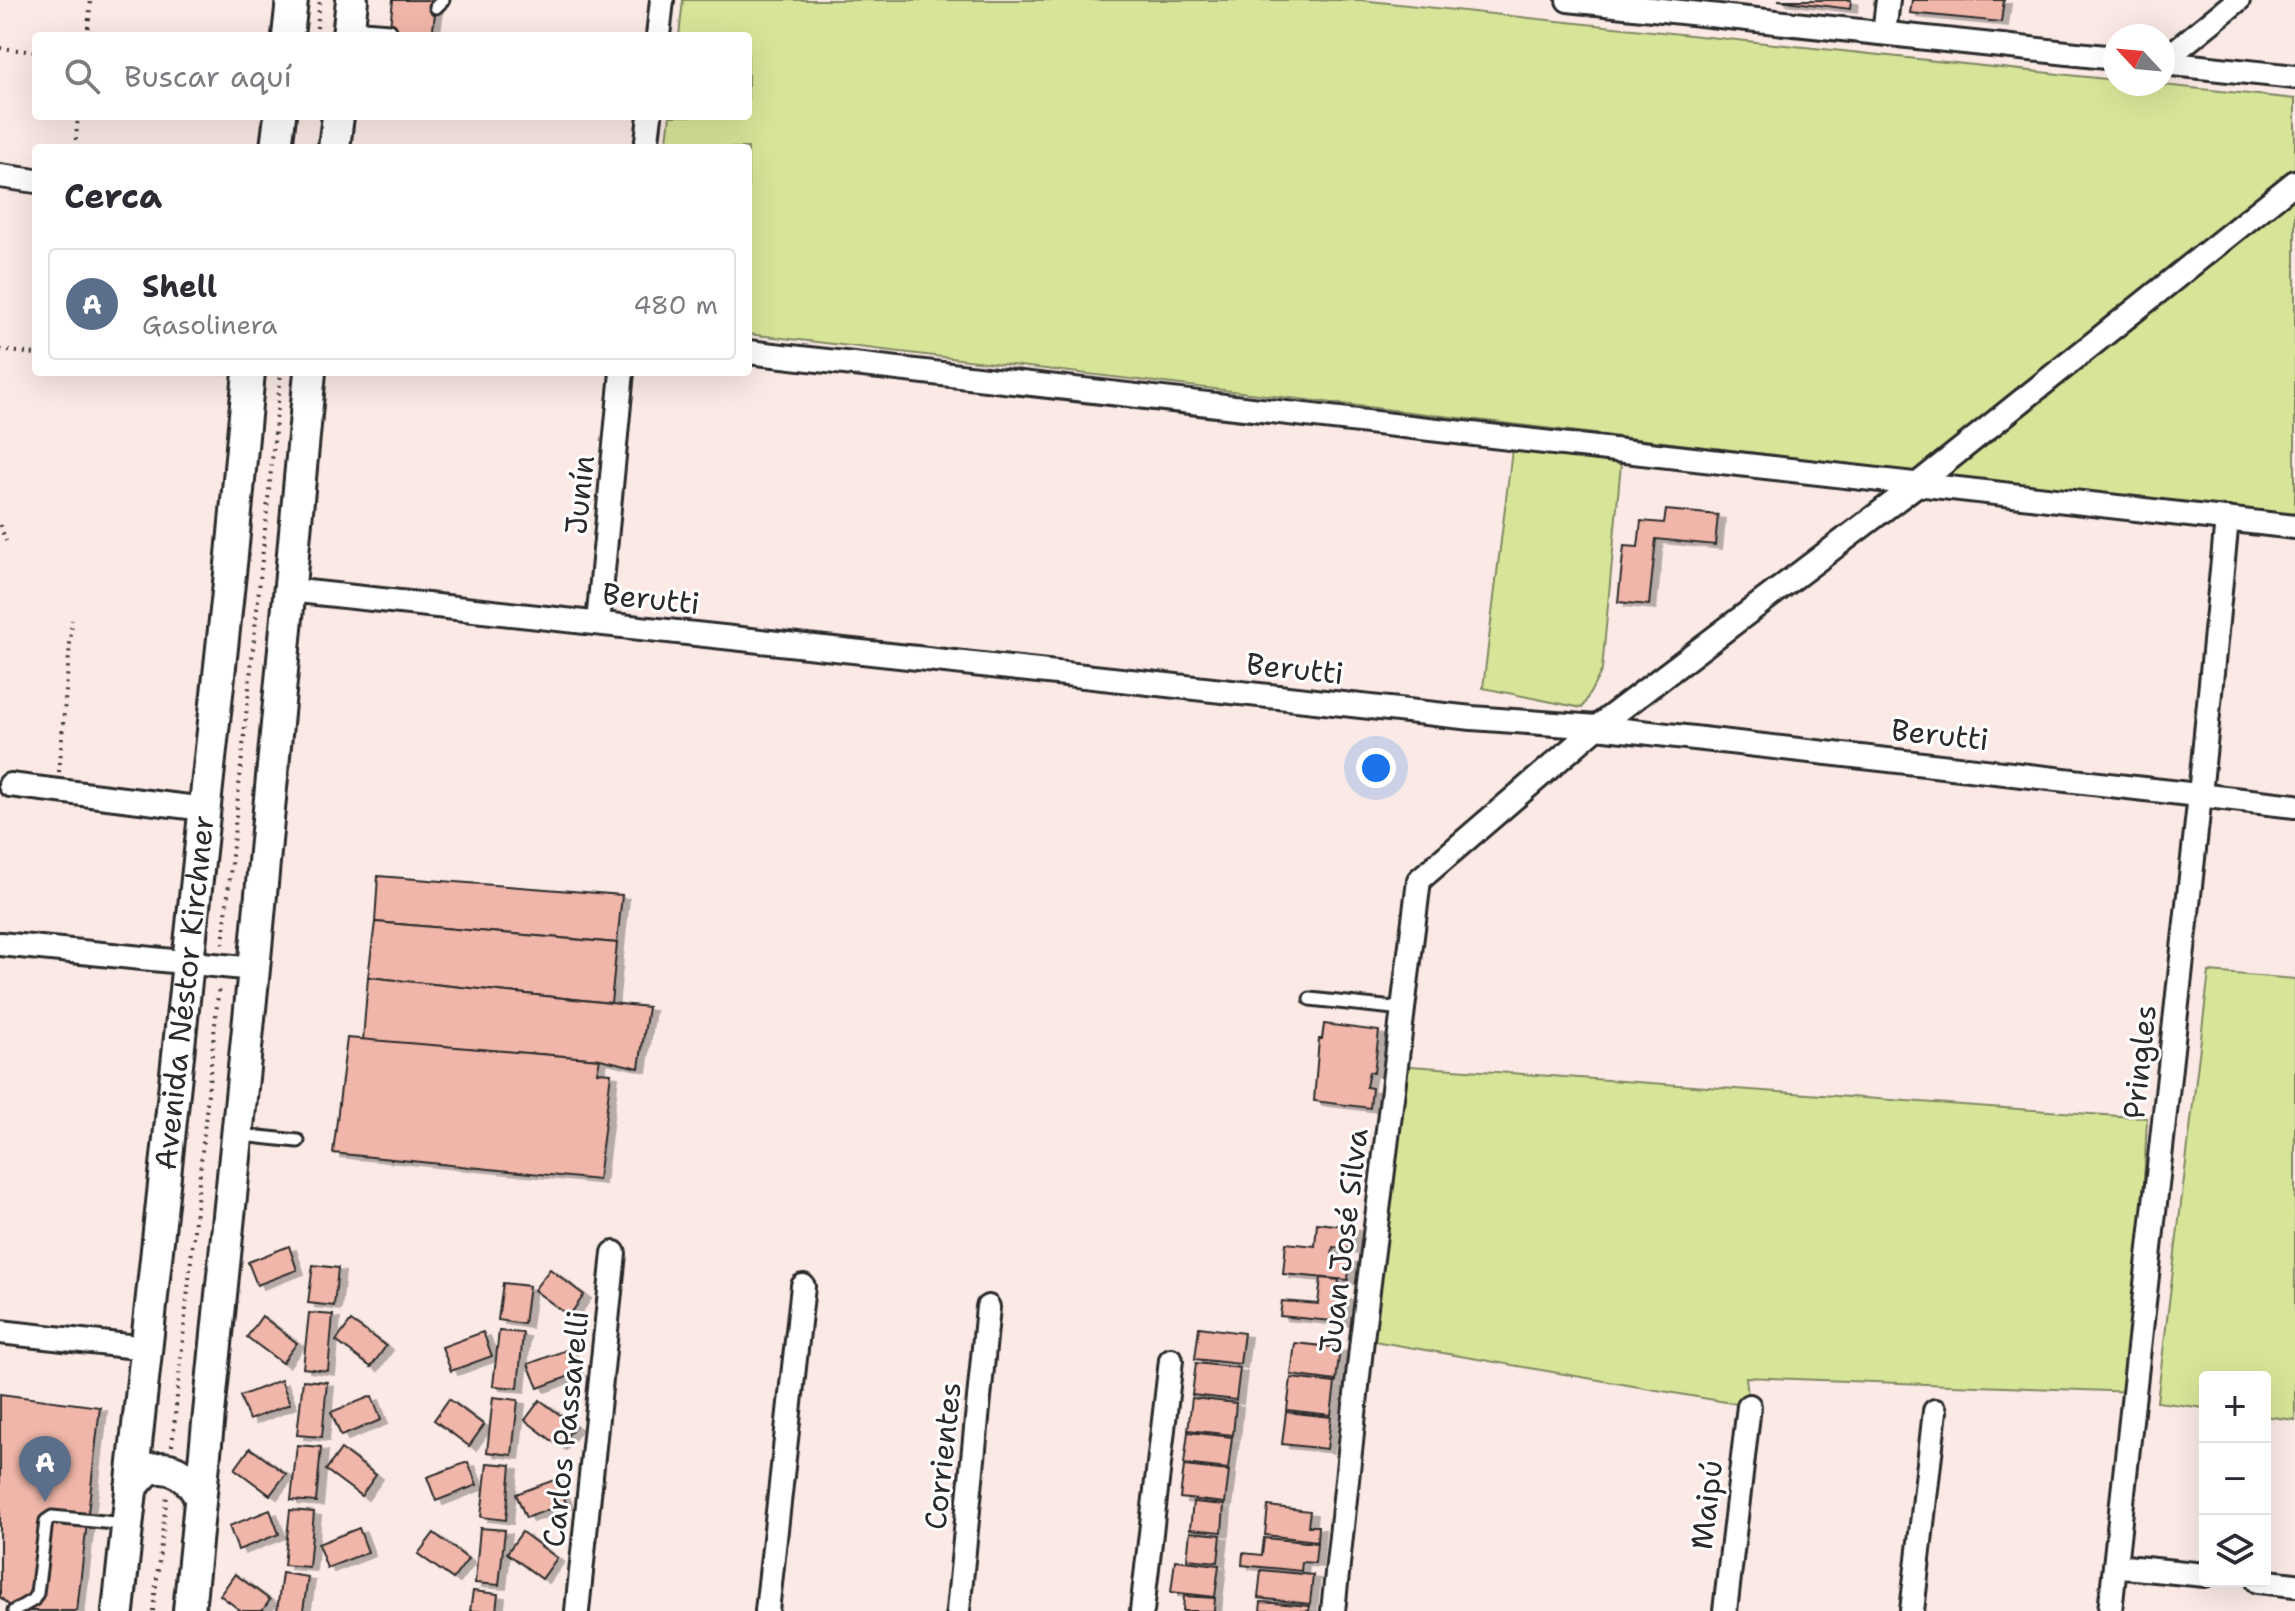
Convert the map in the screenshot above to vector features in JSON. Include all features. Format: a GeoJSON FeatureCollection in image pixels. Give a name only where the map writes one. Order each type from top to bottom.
{"type":"FeatureCollection","features":[{"type":"Feature","properties":{"kind":"main road"},"geometry":{"type":"LineString","coordinates":[[288,32],[292,0]]}},
{"type":"Feature","properties":{"kind":"main road"},"geometry":{"type":"LineString","coordinates":[[276,144],[280,120]]}},
{"type":"Feature","properties":{"kind":"main road"},"geometry":{"type":"LineString","coordinates":[[334,144],[338,120]]}},
{"type":"Feature","properties":{"kind":"main road","name":"Avenida Néstor Kirchner"},"geometry":{"type":"LineString","coordinates":[[118,1611],[249,376]]}},
{"type":"Feature","properties":{"kind":"main road"},"geometry":{"type":"LineString","coordinates":[[189,1611],[310,376]]}},
{"type":"Feature","properties":{"kind":"main road"},"geometry":{"type":"LineString","coordinates":[[131,1488],[147,1470],[170,1468],[192,1483],[200,1497]]}},
{"type":"Feature","properties":{"kind":"street"},"geometry":{"type":"LineString","coordinates":[[658,32],[662,0]]}},
{"type":"Feature","properties":{"kind":"street"},"geometry":{"type":"LineString","coordinates":[[1568,0],[2103,57]]}},
{"type":"Feature","properties":{"kind":"street"},"geometry":{"type":"LineString","coordinates":[[1884,33],[1888,0]]}},
{"type":"Feature","properties":{"kind":"street"},"geometry":{"type":"LineString","coordinates":[[2175,52],[2238,0]]}},
{"type":"Feature","properties":{"kind":"street"},"geometry":{"type":"LineString","coordinates":[[2175,63],[2295,77]]}},
{"type":"Feature","properties":{"kind":"street"},"geometry":{"type":"LineString","coordinates":[[646,144],[650,120]]}},
{"type":"Feature","properties":{"kind":"street"},"geometry":{"type":"LineString","coordinates":[[0,176],[32,180]]}},
{"type":"Feature","properties":{"kind":"street"},"geometry":{"type":"LineString","coordinates":[[1597,727],[1919,483],[2295,182]]}},
{"type":"Feature","properties":{"kind":"street"},"geometry":{"type":"LineString","coordinates":[[752,352],[2295,527]]}},
{"type":"Feature","properties":{"kind":"street","name":"Junín"},"geometry":{"type":"LineString","coordinates":[[598,623],[622,376]]}},
{"type":"Feature","properties":{"kind":"street","name":"Pringles"},"geometry":{"type":"LineString","coordinates":[[2110,1611],[2200,795],[2227,519]]}},
{"type":"Feature","properties":{"kind":"street","name":"Berutti"},"geometry":{"type":"LineString","coordinates":[[289,590],[1472,718],[1597,727],[2295,806]]}},
{"type":"Feature","properties":{"kind":"street","name":"Juan José Silva"},"geometry":{"type":"LineString","coordinates":[[1333,1611],[1419,880],[1597,727]]}},
{"type":"Feature","properties":{"kind":"street"},"geometry":{"type":"LineString","coordinates":[[10,785],[205,809]]}},
{"type":"Feature","properties":{"kind":"street"},"geometry":{"type":"LineString","coordinates":[[0,944],[254,969]]}},
{"type":"Feature","properties":{"kind":"street","name":"Carlos Passarelli"},"geometry":{"type":"LineString","coordinates":[[577,1611],[614,1253]]}},
{"type":"Feature","properties":{"kind":"street"},"geometry":{"type":"LineString","coordinates":[[767,1611],[803,1286]]}},
{"type":"Feature","properties":{"kind":"street","name":"Corrientes"},"geometry":{"type":"LineString","coordinates":[[958,1611],[988,1307]]}},
{"type":"Feature","properties":{"kind":"street"},"geometry":{"type":"LineString","coordinates":[[0,1332],[146,1348]]}},
{"type":"Feature","properties":{"kind":"street"},"geometry":{"type":"LineString","coordinates":[[1142,1611],[1171,1360]]}},
{"type":"Feature","properties":{"kind":"street","name":"Maipú"},"geometry":{"type":"LineString","coordinates":[[1725,1611],[1749,1406]]}},
{"type":"Feature","properties":{"kind":"street"},"geometry":{"type":"LineString","coordinates":[[1912,1611],[1935,1411]]}},
{"type":"Feature","properties":{"kind":"street"},"geometry":{"type":"LineString","coordinates":[[2115,1566],[2199,1574]]}},
{"type":"Feature","properties":{"kind":"street"},"geometry":{"type":"LineString","coordinates":[[2271,1582],[2295,1585]]}},
{"type":"Feature","properties":{"kind":"lane"},"geometry":{"type":"LineString","coordinates":[[350,21],[390,30]]}},
{"type":"Feature","properties":{"kind":"lane"},"geometry":{"type":"LineString","coordinates":[[1310,999],[1403,1009]]}},
{"type":"Feature","properties":{"kind":"lane"},"geometry":{"type":"LineString","coordinates":[[236,1134],[298,1141]]}},
{"type":"Feature","properties":{"kind":"lane"},"geometry":{"type":"LineString","coordinates":[[14,1611],[33,1600],[37,1593],[46,1521],[52,1517],[126,1524]]}},
{"type":"Feature","properties":{"kind":"path"},"geometry":{"type":"LineString","coordinates":[[87,32],[91,0]]}},
{"type":"Feature","properties":{"kind":"path"},"geometry":{"type":"LineString","coordinates":[[316,32],[320,0]]}},
{"type":"Feature","properties":{"kind":"path"},"geometry":{"type":"LineString","coordinates":[[0,48],[32,52]]}},
{"type":"Feature","properties":{"kind":"path"},"geometry":{"type":"LineString","coordinates":[[75,144],[78,120]]}},
{"type":"Feature","properties":{"kind":"path"},"geometry":{"type":"LineString","coordinates":[[0,350],[32,354]]}},
{"type":"Feature","properties":{"kind":"path"},"geometry":{"type":"LineString","coordinates":[[153,1611],[281,376]]}},
{"type":"Feature","properties":{"kind":"path"},"geometry":{"type":"LineString","coordinates":[[0,525],[6,541]]}},
{"type":"Feature","properties":{"kind":"path"},"geometry":{"type":"LineString","coordinates":[[57,790],[72,620]]}},
{"type":"Feature","properties":{"kind":"green space"},"geometry":{"type":"Polygon","coordinates":[[[683,0],[1360,0],[2103,79],[2103,96],[2175,96],[2175,86],[2295,99],[2295,167],[1918,472],[752,334],[752,144],[666,144],[670,120],[752,120],[752,32],[679,32],[683,0]]]}},
{"type":"Feature","properties":{"kind":"green space"},"geometry":{"type":"Polygon","coordinates":[[[2295,182],[2295,525],[1919,483],[2295,182]]]}},
{"type":"Feature","properties":{"kind":"green space"},"geometry":{"type":"Polygon","coordinates":[[[1512,450],[1621,463],[1602,670],[1582,708],[1483,688],[1512,450]]]}},
{"type":"Feature","properties":{"kind":"green space"},"geometry":{"type":"Polygon","coordinates":[[[2209,972],[2295,979],[2295,1420],[2271,1417],[2271,1371],[2199,1371],[2199,1407],[2157,1402],[2209,972]]]}},
{"type":"Feature","properties":{"kind":"green space"},"geometry":{"type":"Polygon","coordinates":[[[1396,1065],[2147,1118],[2134,1392],[1746,1377],[1749,1406],[1362,1339],[1396,1065]]]}},
{"type":"Feature","properties":{"kind":"building"},"geometry":{"type":"Polygon","coordinates":[[[393,0],[437,0],[433,32],[389,32],[393,0]]]}},
{"type":"Feature","properties":{"kind":"building"},"geometry":{"type":"Polygon","coordinates":[[[1778,0],[1851,0],[1850,9],[1778,0]]]}},
{"type":"Feature","properties":{"kind":"building"},"geometry":{"type":"Polygon","coordinates":[[[1912,0],[2004,0],[2001,22],[1910,13],[1912,0]]]}},
{"type":"Feature","properties":{"kind":"building"},"geometry":{"type":"Polygon","coordinates":[[[1666,510],[1718,515],[1715,545],[1656,539],[1649,605],[1618,602],[1624,546],[1638,547],[1641,521],[1664,523],[1666,510]]]}},
{"type":"Feature","properties":{"kind":"building"},"geometry":{"type":"Polygon","coordinates":[[[378,876],[622,895],[617,943],[375,922],[378,876]]]}},
{"type":"Feature","properties":{"kind":"building"},"geometry":{"type":"Polygon","coordinates":[[[375,922],[617,943],[611,1003],[368,977],[375,922]]]}},
{"type":"Feature","properties":{"kind":"building"},"geometry":{"type":"Polygon","coordinates":[[[368,977],[648,1007],[639,1068],[600,1059],[363,1040],[368,977]]]}},
{"type":"Feature","properties":{"kind":"building"},"geometry":{"type":"Polygon","coordinates":[[[1324,1024],[1379,1031],[1374,1073],[1369,1072],[1366,1087],[1372,1088],[1370,1108],[1314,1101],[1319,1039],[1322,1039],[1324,1024]]]}},
{"type":"Feature","properties":{"kind":"building"},"geometry":{"type":"Polygon","coordinates":[[[347,1038],[600,1059],[597,1072],[611,1073],[598,1180],[333,1153],[347,1038]]]}},
{"type":"Feature","properties":{"kind":"building"},"geometry":{"type":"Polygon","coordinates":[[[1317,1223],[1353,1227],[1351,1249],[1333,1247],[1332,1257],[1350,1259],[1348,1280],[1283,1274],[1286,1243],[1315,1246],[1317,1223]]]}},
{"type":"Feature","properties":{"kind":"building"},"geometry":{"type":"Polygon","coordinates":[[[289,1246],[297,1270],[257,1285],[248,1262],[289,1246]]]}},
{"type":"Feature","properties":{"kind":"building"},"geometry":{"type":"Polygon","coordinates":[[[313,1265],[338,1268],[334,1306],[308,1303],[313,1265]]]}},
{"type":"Feature","properties":{"kind":"building"},"geometry":{"type":"Polygon","coordinates":[[[550,1269],[584,1295],[569,1316],[534,1290],[550,1269]]]}},
{"type":"Feature","properties":{"kind":"building"},"geometry":{"type":"Polygon","coordinates":[[[1321,1278],[1339,1280],[1337,1295],[1345,1296],[1342,1322],[1280,1316],[1282,1301],[1318,1304],[1321,1278]]]}},
{"type":"Feature","properties":{"kind":"building"},"geometry":{"type":"Polygon","coordinates":[[[503,1283],[529,1286],[524,1324],[498,1320],[503,1283]]]}},
{"type":"Feature","properties":{"kind":"building"},"geometry":{"type":"Polygon","coordinates":[[[309,1313],[333,1315],[328,1371],[303,1368],[309,1313]]]}},
{"type":"Feature","properties":{"kind":"building"},"geometry":{"type":"Polygon","coordinates":[[[262,1316],[297,1343],[282,1363],[247,1337],[262,1316]]]}},
{"type":"Feature","properties":{"kind":"building"},"geometry":{"type":"Polygon","coordinates":[[[351,1321],[386,1346],[371,1367],[336,1341],[351,1321]]]}},
{"type":"Feature","properties":{"kind":"building"},"geometry":{"type":"Polygon","coordinates":[[[1199,1327],[1244,1333],[1240,1364],[1195,1359],[1199,1327]]]}},
{"type":"Feature","properties":{"kind":"building"},"geometry":{"type":"Polygon","coordinates":[[[499,1331],[523,1333],[518,1388],[493,1386],[499,1331]]]}},
{"type":"Feature","properties":{"kind":"building"},"geometry":{"type":"Polygon","coordinates":[[[483,1332],[492,1356],[451,1371],[442,1347],[483,1332]]]}},
{"type":"Feature","properties":{"kind":"building"},"geometry":{"type":"Polygon","coordinates":[[[1295,1343],[1340,1348],[1336,1381],[1291,1375],[1295,1343]]]}},
{"type":"Feature","properties":{"kind":"building"},"geometry":{"type":"Polygon","coordinates":[[[569,1349],[578,1373],[538,1388],[528,1364],[569,1349]]]}},
{"type":"Feature","properties":{"kind":"building"},"geometry":{"type":"Polygon","coordinates":[[[1196,1363],[1240,1368],[1236,1400],[1192,1395],[1196,1363]]]}},
{"type":"Feature","properties":{"kind":"building"},"geometry":{"type":"Polygon","coordinates":[[[1291,1378],[1335,1383],[1331,1415],[1287,1410],[1291,1378]]]}},
{"type":"Feature","properties":{"kind":"building"},"geometry":{"type":"Polygon","coordinates":[[[281,1380],[290,1404],[249,1420],[240,1396],[281,1380]]]}},
{"type":"Feature","properties":{"kind":"building"},"geometry":{"type":"Polygon","coordinates":[[[303,1380],[327,1382],[322,1437],[297,1435],[303,1380]]]}},
{"type":"Feature","properties":{"kind":"building"},"geometry":{"type":"Polygon","coordinates":[[[0,1394],[100,1407],[77,1611],[15,1611],[0,1597],[0,1394]]]}},
{"type":"Feature","properties":{"kind":"building"},"geometry":{"type":"Polygon","coordinates":[[[372,1396],[381,1420],[341,1436],[331,1412],[372,1396]]]}},
{"type":"Feature","properties":{"kind":"building"},"geometry":{"type":"Polygon","coordinates":[[[493,1397],[518,1400],[512,1455],[487,1452],[493,1397]]]}},
{"type":"Feature","properties":{"kind":"building"},"geometry":{"type":"Polygon","coordinates":[[[1192,1398],[1236,1403],[1233,1435],[1188,1430],[1192,1398]]]}},
{"type":"Feature","properties":{"kind":"building"},"geometry":{"type":"Polygon","coordinates":[[[449,1399],[484,1425],[469,1446],[434,1420],[449,1399]]]}},
{"type":"Feature","properties":{"kind":"building"},"geometry":{"type":"Polygon","coordinates":[[[540,1400],[575,1426],[559,1446],[525,1420],[540,1400]]]}},
{"type":"Feature","properties":{"kind":"building"},"geometry":{"type":"Polygon","coordinates":[[[1286,1412],[1331,1417],[1327,1449],[1282,1444],[1286,1412]]]}},
{"type":"Feature","properties":{"kind":"building"},"geometry":{"type":"Polygon","coordinates":[[[1188,1432],[1232,1437],[1228,1469],[1184,1464],[1188,1432]]]}},
{"type":"Feature","properties":{"kind":"building"},"geometry":{"type":"Polygon","coordinates":[[[297,1445],[321,1447],[316,1502],[291,1500],[297,1445]]]}},
{"type":"Feature","properties":{"kind":"building"},"geometry":{"type":"Polygon","coordinates":[[[250,1448],[286,1474],[270,1495],[235,1469],[250,1448]]]}},
{"type":"Feature","properties":{"kind":"building"},"geometry":{"type":"Polygon","coordinates":[[[341,1449],[376,1475],[361,1496],[326,1470],[341,1449]]]}},
{"type":"Feature","properties":{"kind":"building"},"geometry":{"type":"Polygon","coordinates":[[[468,1462],[477,1485],[436,1501],[427,1477],[468,1462]]]}},
{"type":"Feature","properties":{"kind":"building"},"geometry":{"type":"Polygon","coordinates":[[[487,1463],[511,1465],[506,1520],[481,1517],[487,1463]]]}},
{"type":"Feature","properties":{"kind":"building"},"geometry":{"type":"Polygon","coordinates":[[[1184,1466],[1229,1471],[1225,1503],[1180,1498],[1184,1466]]]}},
{"type":"Feature","properties":{"kind":"building"},"geometry":{"type":"Polygon","coordinates":[[[557,1479],[566,1503],[526,1518],[516,1494],[557,1479]]]}},
{"type":"Feature","properties":{"kind":"building"},"geometry":{"type":"Polygon","coordinates":[[[1193,1502],[1224,1505],[1222,1532],[1190,1529],[1193,1502]]]}},
{"type":"Feature","properties":{"kind":"building"},"geometry":{"type":"Polygon","coordinates":[[[1268,1506],[1310,1511],[1308,1526],[1318,1526],[1317,1541],[1265,1535],[1268,1506]]]}},
{"type":"Feature","properties":{"kind":"building"},"geometry":{"type":"Polygon","coordinates":[[[270,1510],[279,1534],[238,1550],[229,1526],[270,1510]]]}},
{"type":"Feature","properties":{"kind":"building"},"geometry":{"type":"Polygon","coordinates":[[[290,1510],[314,1512],[309,1567],[284,1565],[290,1510]]]}},
{"type":"Feature","properties":{"kind":"building"},"geometry":{"type":"Polygon","coordinates":[[[359,1528],[368,1552],[327,1568],[318,1544],[359,1528]]]}},
{"type":"Feature","properties":{"kind":"building"},"geometry":{"type":"Polygon","coordinates":[[[480,1528],[505,1530],[499,1585],[475,1583],[480,1528]]]}},
{"type":"Feature","properties":{"kind":"building"},"geometry":{"type":"Polygon","coordinates":[[[522,1532],[557,1558],[542,1579],[507,1553],[522,1532]]]}},
{"type":"Feature","properties":{"kind":"building"},"geometry":{"type":"Polygon","coordinates":[[[1190,1532],[1221,1535],[1218,1562],[1187,1559],[1190,1532]]]}},
{"type":"Feature","properties":{"kind":"building"},"geometry":{"type":"Polygon","coordinates":[[[434,1533],[468,1559],[453,1579],[418,1554],[434,1533]]]}},
{"type":"Feature","properties":{"kind":"building"},"geometry":{"type":"Polygon","coordinates":[[[1264,1538],[1317,1543],[1315,1563],[1302,1562],[1301,1571],[1242,1565],[1243,1553],[1262,1555],[1264,1538]]]}},
{"type":"Feature","properties":{"kind":"building"},"geometry":{"type":"Polygon","coordinates":[[[1175,1560],[1219,1565],[1215,1597],[1171,1592],[1175,1560]]]}},
{"type":"Feature","properties":{"kind":"building"},"geometry":{"type":"Polygon","coordinates":[[[1261,1570],[1313,1575],[1310,1604],[1258,1598],[1261,1570]]]}},
{"type":"Feature","properties":{"kind":"building"},"geometry":{"type":"Polygon","coordinates":[[[282,1573],[308,1577],[303,1611],[277,1611],[282,1573]]]}},
{"type":"Feature","properties":{"kind":"building"},"geometry":{"type":"Polygon","coordinates":[[[235,1574],[270,1600],[262,1611],[241,1611],[220,1595],[235,1574]]]}},
{"type":"Feature","properties":{"kind":"building"},"geometry":{"type":"Polygon","coordinates":[[[473,1591],[498,1594],[496,1611],[470,1611],[473,1591]]]}},
{"type":"Feature","properties":{"kind":"building"},"geometry":{"type":"Polygon","coordinates":[[[1184,1596],[1215,1598],[1214,1611],[1183,1611],[1184,1596]]]}},
{"type":"Feature","properties":{"kind":"building"},"geometry":{"type":"Polygon","coordinates":[[[1261,1602],[1310,1606],[1309,1611],[1260,1611],[1261,1602]]]}},
{"type":"Feature","properties":{"kind":"place","name":"Shell"},"geometry":{"type":"Point","coordinates":[45,1502]}}]}
